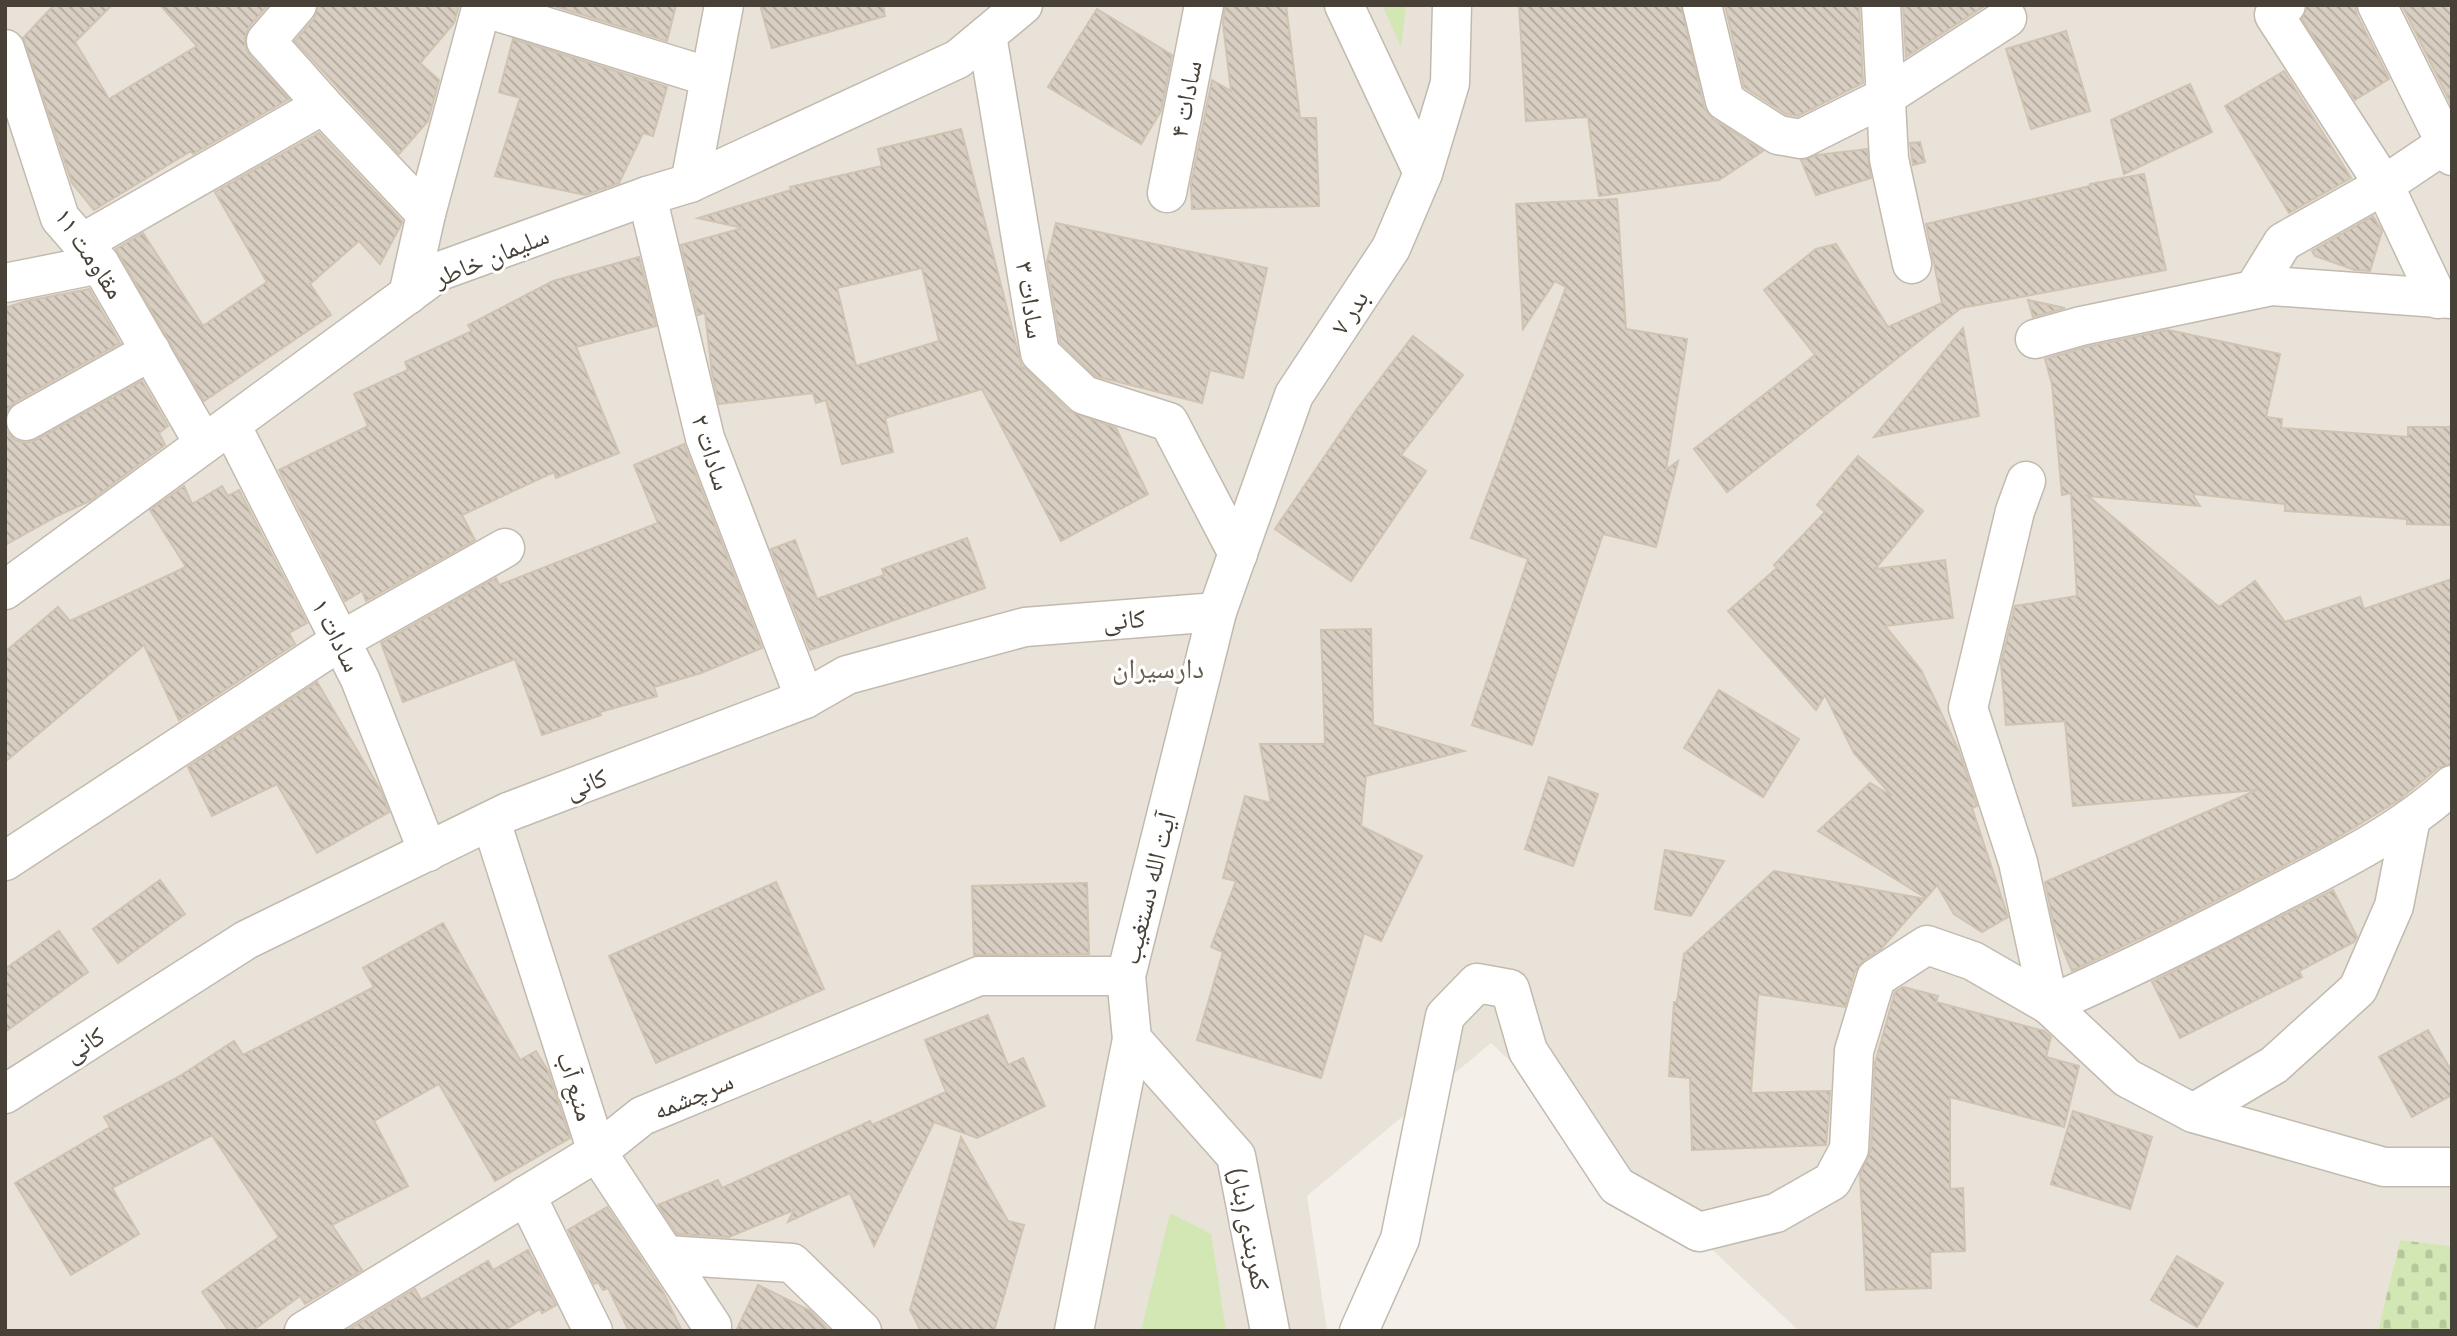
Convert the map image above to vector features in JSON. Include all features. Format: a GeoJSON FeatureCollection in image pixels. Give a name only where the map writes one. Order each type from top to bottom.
{"type":"FeatureCollection","features":[{"type":"Feature","properties":{"kind":"street"},"geometry":{"type":"LineString","coordinates":[[297,5],[265,41],[426,214]]}},
{"type":"Feature","properties":{"kind":"street"},"geometry":{"type":"LineString","coordinates":[[690,183],[724,5]]}},
{"type":"Feature","properties":{"kind":"street","name":"سلیمان خاطر"},"geometry":{"type":"LineString","coordinates":[[5,590],[440,271],[690,183],[958,59],[1023,5]]}},
{"type":"Feature","properties":{"kind":"street","name":"سادات ۴"},"geometry":{"type":"LineString","coordinates":[[1167,193],[1204,5]]}},
{"type":"Feature","properties":{"kind":"street"},"geometry":{"type":"LineString","coordinates":[[1344,5],[1423,173]]}},
{"type":"Feature","properties":{"kind":"street","name":"بدر ۷"},"geometry":{"type":"LineString","coordinates":[[1217,612],[1294,395],[1391,248],[1423,173],[1450,83],[1452,5]]}},
{"type":"Feature","properties":{"kind":"street"},"geometry":{"type":"LineString","coordinates":[[1702,5],[1725,101],[1779,135],[1801,139],[1885,97],[2007,18]]}},
{"type":"Feature","properties":{"kind":"street"},"geometry":{"type":"LineString","coordinates":[[1881,5],[1889,159],[1912,264]]}},
{"type":"Feature","properties":{"kind":"street"},"geometry":{"type":"LineString","coordinates":[[2286,5],[2274,15],[2384,186],[2445,299]]}},
{"type":"Feature","properties":{"kind":"street"},"geometry":{"type":"LineString","coordinates":[[2254,289],[2283,242],[2448,150],[2377,5]]}},
{"type":"Feature","properties":{"kind":"street"},"geometry":{"type":"LineString","coordinates":[[408,295],[426,214],[482,6],[710,77]]}},
{"type":"Feature","properties":{"kind":"street","name":"سادات ۳"},"geometry":{"type":"LineString","coordinates":[[987,35],[1040,353],[1084,395],[1169,422],[1238,554]]}},
{"type":"Feature","properties":{"kind":"street","name":"مقاومت ۱۱"},"geometry":{"type":"LineString","coordinates":[[5,49],[60,218],[91,253],[151,351],[218,435]]}},
{"type":"Feature","properties":{"kind":"street"},"geometry":{"type":"LineString","coordinates":[[5,284],[91,253],[323,105]]}},
{"type":"Feature","properties":{"kind":"street","name":"سادات ۲"},"geometry":{"type":"LineString","coordinates":[[647,196],[705,438],[805,699]]}},
{"type":"Feature","properties":{"kind":"street"},"geometry":{"type":"LineString","coordinates":[[2035,339],[2081,326],[2272,286],[2445,299]]}},
{"type":"Feature","properties":{"kind":"street"},"geometry":{"type":"LineString","coordinates":[[26,421],[151,351]]}},
{"type":"Feature","properties":{"kind":"street","name":"سادات ۱"},"geometry":{"type":"LineString","coordinates":[[218,435],[341,641],[360,679],[428,852]]}},
{"type":"Feature","properties":{"kind":"street"},"geometry":{"type":"LineString","coordinates":[[2026,481],[2015,511],[1968,708],[2018,862],[2049,1005]]}},
{"type":"Feature","properties":{"kind":"street"},"geometry":{"type":"LineString","coordinates":[[5,861],[341,641],[505,548]]}},
{"type":"Feature","properties":{"kind":"street","name":"کانی"},"geometry":{"type":"LineString","coordinates":[[5,1094],[247,940],[508,812],[805,699],[847,675],[1025,627],[1217,612]]}},
{"type":"Feature","properties":{"kind":"street","name":"آیت الله دستغیب"},"geometry":{"type":"LineString","coordinates":[[1074,1331],[1132,1039],[1126,976],[1217,612]]}},
{"type":"Feature","properties":{"kind":"street"},"geometry":{"type":"LineString","coordinates":[[2049,1005],[2144,963],[2329,868],[2428,807],[2452,785]]}},
{"type":"Feature","properties":{"kind":"street"},"geometry":{"type":"LineString","coordinates":[[2193,1113],[2274,1065],[2358,989],[2394,906],[2411,818]]}},
{"type":"Feature","properties":{"kind":"street","name":"منبع آب"},"geometry":{"type":"LineString","coordinates":[[491,821],[597,1152],[712,1326]]}},
{"type":"Feature","properties":{"kind":"street"},"geometry":{"type":"LineString","coordinates":[[1359,1331],[1400,1239],[1445,1016],[1477,983],[1510,989],[1528,1051],[1617,1186],[1699,1232],[1776,1213],[1832,1181],[1849,1149],[1854,1051],[1876,978],[1927,945],[1973,961],[2049,1005],[2127,1078],[2193,1113],[2384,1167],[2452,1167]]}},
{"type":"Feature","properties":{"kind":"street","name":"سرچشمه"},"geometry":{"type":"LineString","coordinates":[[304,1331],[597,1152],[642,1116],[979,976],[1126,976]]}},
{"type":"Feature","properties":{"kind":"street","name":"کمربندی (بنار)"},"geometry":{"type":"LineString","coordinates":[[1132,1039],[1236,1156],[1270,1331]]}},
{"type":"Feature","properties":{"kind":"street"},"geometry":{"type":"LineString","coordinates":[[526,1195],[593,1331]]}},
{"type":"Feature","properties":{"kind":"street"},"geometry":{"type":"LineString","coordinates":[[666,1255],[792,1263],[862,1331]]}},
{"type":"Feature","properties":{"kind":"shaded area"},"geometry":{"type":"Polygon","coordinates":[[[5,5],[2452,5],[2452,1246],[2400,1240],[2378,1331],[1799,1331],[1491,1043],[1307,1196],[1327,1331],[5,1331],[5,5]]]}},
{"type":"Feature","properties":{"kind":"green space"},"geometry":{"type":"Polygon","coordinates":[[[1382,5],[1406,5],[1401,47],[1382,5]]]}},
{"type":"Feature","properties":{"kind":"green space"},"geometry":{"type":"Polygon","coordinates":[[[1170,1213],[1211,1234],[1226,1331],[1141,1331],[1170,1213]]]}},
{"type":"Feature","properties":{"kind":"green space"},"geometry":{"type":"Polygon","coordinates":[[[2400,1240],[2452,1246],[2452,1331],[2378,1331],[2400,1240]]]}},
{"type":"Feature","properties":{"kind":"building"},"geometry":{"type":"Polygon","coordinates":[[[54,5],[112,5],[75,42],[109,99],[197,46],[160,5],[268,5],[249,27],[245,46],[250,56],[289,99],[193,154],[191,151],[94,210],[72,183],[23,38],[54,5]]]}},
{"type":"Feature","properties":{"kind":"building"},"geometry":{"type":"Polygon","coordinates":[[[318,5],[459,5],[454,23],[420,63],[439,80],[428,121],[399,154],[295,41],[314,19],[318,5]]]}},
{"type":"Feature","properties":{"kind":"building"},"geometry":{"type":"Polygon","coordinates":[[[551,5],[676,5],[667,41],[551,5]]]}},
{"type":"Feature","properties":{"kind":"building"},"geometry":{"type":"Polygon","coordinates":[[[760,5],[883,5],[885,16],[772,48],[760,5]]]}},
{"type":"Feature","properties":{"kind":"building"},"geometry":{"type":"Polygon","coordinates":[[[1225,5],[1286,5],[1300,118],[1316,118],[1319,206],[1192,209],[1191,184],[1212,80],[1231,91],[1223,24],[1225,5]]]}},
{"type":"Feature","properties":{"kind":"building"},"geometry":{"type":"Polygon","coordinates":[[[1519,5],[1681,5],[1704,107],[1713,119],[1763,151],[1719,180],[1599,196],[1588,117],[1526,121],[1519,5]]]}},
{"type":"Feature","properties":{"kind":"building"},"geometry":{"type":"Polygon","coordinates":[[[1725,5],[1859,5],[1863,83],[1798,116],[1786,114],[1744,87],[1725,5]]]}},
{"type":"Feature","properties":{"kind":"building"},"geometry":{"type":"Polygon","coordinates":[[[1903,5],[1986,5],[1906,57],[1903,5]]]}},
{"type":"Feature","properties":{"kind":"building"},"geometry":{"type":"Polygon","coordinates":[[[2307,5],[2355,5],[2357,15],[2389,79],[2355,100],[2302,19],[2307,5]]]}},
{"type":"Feature","properties":{"kind":"building"},"geometry":{"type":"Polygon","coordinates":[[[2402,5],[2452,5],[2452,106],[2402,5]]]}},
{"type":"Feature","properties":{"kind":"building"},"geometry":{"type":"Polygon","coordinates":[[[1097,9],[1172,55],[1161,111],[1141,144],[1048,87],[1097,9]]]}},
{"type":"Feature","properties":{"kind":"building"},"geometry":{"type":"Polygon","coordinates":[[[2066,31],[2090,111],[2031,129],[2006,49],[2066,31]]]}},
{"type":"Feature","properties":{"kind":"building"},"geometry":{"type":"Polygon","coordinates":[[[513,39],[667,87],[653,136],[643,133],[619,183],[585,195],[495,176],[520,98],[499,92],[513,39]]]}},
{"type":"Feature","properties":{"kind":"building"},"geometry":{"type":"Polygon","coordinates":[[[2284,71],[2351,178],[2289,213],[2225,106],[2284,71]]]}},
{"type":"Feature","properties":{"kind":"building"},"geometry":{"type":"Polygon","coordinates":[[[2190,84],[2212,132],[2124,174],[2111,120],[2190,84]]]}},
{"type":"Feature","properties":{"kind":"building"},"geometry":{"type":"Polygon","coordinates":[[[961,129],[1023,371],[1024,367],[1069,411],[1116,428],[1148,494],[1061,541],[982,389],[885,418],[893,452],[842,464],[826,400],[816,403],[813,393],[719,404],[712,373],[705,313],[698,315],[681,245],[743,228],[698,218],[791,190],[790,187],[882,166],[878,149],[961,129]],[[922,268],[837,288],[856,366],[939,341],[922,268]]]}},
{"type":"Feature","properties":{"kind":"building"},"geometry":{"type":"Polygon","coordinates":[[[319,133],[402,223],[380,264],[359,241],[310,284],[331,315],[204,401],[116,249],[143,233],[203,326],[267,282],[215,192],[319,133]]]}},
{"type":"Feature","properties":{"kind":"building"},"geometry":{"type":"Polygon","coordinates":[[[1920,142],[1925,162],[1913,165],[1910,143],[1920,142]]]}},
{"type":"Feature","properties":{"kind":"building"},"geometry":{"type":"Polygon","coordinates":[[[1867,149],[1871,178],[1816,195],[1801,160],[1817,155],[1867,149]]]}},
{"type":"Feature","properties":{"kind":"building"},"geometry":{"type":"Polygon","coordinates":[[[2144,174],[2166,270],[1961,308],[1727,492],[1694,449],[1815,355],[1764,290],[1816,249],[1836,244],[1888,327],[1942,303],[1926,224],[2090,184],[2144,174]]]}},
{"type":"Feature","properties":{"kind":"building"},"geometry":{"type":"Polygon","coordinates":[[[1617,199],[1626,329],[1687,339],[1666,470],[1678,461],[1656,547],[1603,534],[1532,745],[1472,725],[1528,559],[1471,538],[1566,287],[1555,281],[1523,329],[1516,204],[1617,199]]]}},
{"type":"Feature","properties":{"kind":"building"},"geometry":{"type":"Polygon","coordinates":[[[2373,216],[2382,231],[2370,271],[2355,270],[2315,256],[2312,251],[2373,216]]]}},
{"type":"Feature","properties":{"kind":"building"},"geometry":{"type":"Polygon","coordinates":[[[1056,223],[1267,268],[1243,378],[1210,370],[1202,403],[1095,376],[1060,342],[1047,262],[1056,223]]]}},
{"type":"Feature","properties":{"kind":"building"},"geometry":{"type":"Polygon","coordinates":[[[639,257],[656,326],[576,347],[619,453],[556,478],[554,472],[462,515],[475,540],[366,601],[362,591],[345,601],[279,470],[368,426],[354,394],[408,370],[405,362],[472,331],[468,325],[553,281],[639,257]]]}},
{"type":"Feature","properties":{"kind":"building"},"geometry":{"type":"Polygon","coordinates":[[[89,289],[120,343],[15,402],[5,416],[5,308],[26,301],[89,289]]]}},
{"type":"Feature","properties":{"kind":"building"},"geometry":{"type":"Polygon","coordinates":[[[2028,300],[2065,308],[2033,317],[2028,300]]]}},
{"type":"Feature","properties":{"kind":"building"},"geometry":{"type":"Polygon","coordinates":[[[1963,328],[1979,416],[1874,437],[1963,328]]]}},
{"type":"Feature","properties":{"kind":"building"},"geometry":{"type":"Polygon","coordinates":[[[2168,330],[2280,354],[2266,417],[2282,419],[2281,428],[2408,437],[2408,427],[2452,427],[2452,525],[2407,524],[2407,519],[2285,511],[2285,504],[2194,494],[2200,506],[2088,496],[2219,607],[2255,581],[2285,622],[2360,597],[2364,609],[2452,579],[2452,764],[2438,768],[2399,800],[2334,840],[2072,971],[2055,931],[2045,882],[2257,790],[2073,806],[2065,721],[2006,725],[2001,663],[2015,606],[2077,596],[2071,493],[2062,495],[2052,384],[2045,359],[2086,347],[2168,330]]]}},
{"type":"Feature","properties":{"kind":"building"},"geometry":{"type":"Polygon","coordinates":[[[1413,336],[1463,375],[1401,455],[1426,471],[1351,581],[1275,529],[1357,409],[1413,336]]]}},
{"type":"Feature","properties":{"kind":"building"},"geometry":{"type":"Polygon","coordinates":[[[142,381],[168,426],[159,433],[165,445],[90,501],[5,545],[5,425],[7,432],[15,440],[26,443],[36,440],[142,381]]]}},
{"type":"Feature","properties":{"kind":"building"},"geometry":{"type":"Polygon","coordinates":[[[684,444],[762,648],[701,673],[654,687],[657,696],[600,712],[601,715],[542,735],[515,659],[403,702],[381,643],[496,578],[499,585],[658,523],[634,465],[684,444]]]}},
{"type":"Feature","properties":{"kind":"building"},"geometry":{"type":"Polygon","coordinates":[[[1858,456],[1923,511],[1875,569],[1945,560],[1953,618],[1885,626],[1921,670],[1959,751],[1977,806],[1972,808],[2008,917],[1982,932],[1954,914],[1937,885],[1926,898],[1818,831],[1870,783],[1892,796],[1854,753],[1825,695],[1816,710],[1728,611],[1777,568],[1774,565],[1825,512],[1817,505],[1858,456]]]}},
{"type":"Feature","properties":{"kind":"building"},"geometry":{"type":"Polygon","coordinates":[[[184,486],[192,504],[222,486],[228,496],[239,490],[307,623],[289,633],[295,644],[179,720],[144,645],[5,762],[5,652],[58,607],[70,621],[186,567],[150,510],[184,486]]]}},
{"type":"Feature","properties":{"kind":"building"},"geometry":{"type":"Polygon","coordinates":[[[967,538],[985,588],[810,650],[771,549],[795,540],[817,599],[884,575],[882,569],[967,538]]]}},
{"type":"Feature","properties":{"kind":"building"},"geometry":{"type":"Polygon","coordinates":[[[1371,629],[1373,725],[1464,751],[1366,776],[1361,826],[1422,856],[1381,941],[1364,933],[1321,1078],[1197,1040],[1223,952],[1211,947],[1236,881],[1223,878],[1245,796],[1271,803],[1260,744],[1325,744],[1321,630],[1371,629]]]}},
{"type":"Feature","properties":{"kind":"building"},"geometry":{"type":"Polygon","coordinates":[[[317,682],[381,791],[389,812],[317,853],[277,784],[212,816],[188,767],[317,682]]]}},
{"type":"Feature","properties":{"kind":"building"},"geometry":{"type":"Polygon","coordinates":[[[1719,690],[1799,739],[1763,797],[1684,748],[1719,690]]]}},
{"type":"Feature","properties":{"kind":"building"},"geometry":{"type":"Polygon","coordinates":[[[1549,777],[1598,794],[1573,866],[1525,849],[1549,777]]]}},
{"type":"Feature","properties":{"kind":"building"},"geometry":{"type":"Polygon","coordinates":[[[1665,850],[1724,861],[1691,916],[1655,909],[1665,850]]]}},
{"type":"Feature","properties":{"kind":"building"},"geometry":{"type":"Polygon","coordinates":[[[1774,871],[1925,899],[1881,949],[1864,960],[1855,971],[1845,1007],[1758,994],[1751,1093],[1830,1091],[1826,1145],[1692,1150],[1690,1078],[1669,1076],[1674,1002],[1677,1002],[1684,954],[1774,871]]]}},
{"type":"Feature","properties":{"kind":"building"},"geometry":{"type":"Polygon","coordinates":[[[160,880],[185,914],[118,963],[93,929],[160,880]]]}},
{"type":"Feature","properties":{"kind":"building"},"geometry":{"type":"Polygon","coordinates":[[[776,882],[824,989],[656,1063],[609,956],[776,882]]]}},
{"type":"Feature","properties":{"kind":"building"},"geometry":{"type":"Polygon","coordinates":[[[1087,883],[1089,954],[974,955],[972,886],[1087,883]]]}},
{"type":"Feature","properties":{"kind":"building"},"geometry":{"type":"Polygon","coordinates":[[[2333,890],[2357,937],[2354,942],[2299,971],[2302,977],[2180,1038],[2152,982],[2333,890]]]}},
{"type":"Feature","properties":{"kind":"building"},"geometry":{"type":"Polygon","coordinates":[[[443,923],[520,1060],[536,1051],[548,1071],[570,1138],[495,1181],[439,1084],[374,1121],[408,1186],[332,1225],[362,1270],[305,1304],[300,1296],[252,1331],[229,1331],[202,1292],[279,1237],[212,1135],[112,1188],[139,1234],[71,1275],[15,1183],[110,1127],[104,1117],[180,1076],[234,1041],[243,1055],[374,987],[363,968],[443,923]]]}},
{"type":"Feature","properties":{"kind":"building"},"geometry":{"type":"Polygon","coordinates":[[[59,931],[88,972],[5,1032],[5,969],[59,931]]]}},
{"type":"Feature","properties":{"kind":"building"},"geometry":{"type":"Polygon","coordinates":[[[1903,987],[1938,996],[1936,1002],[2044,1031],[2051,1037],[2046,1057],[2079,1066],[2064,1127],[1950,1097],[1950,1189],[1963,1188],[1965,1251],[1930,1252],[1931,1288],[1866,1290],[1860,1174],[1871,1150],[1875,1063],[1895,992],[1903,987]]]}},
{"type":"Feature","properties":{"kind":"building"},"geometry":{"type":"Polygon","coordinates":[[[988,1015],[1008,1065],[1023,1058],[1045,1106],[977,1138],[934,1122],[874,1246],[850,1193],[788,1222],[794,1210],[729,1237],[677,1234],[658,1205],[718,1180],[722,1188],[870,1121],[872,1125],[946,1092],[925,1040],[988,1015]]]}},
{"type":"Feature","properties":{"kind":"building"},"geometry":{"type":"Polygon","coordinates":[[[2428,1030],[2452,1072],[2452,1095],[2412,1117],[2379,1057],[2428,1030]]]}},
{"type":"Feature","properties":{"kind":"building"},"geometry":{"type":"Polygon","coordinates":[[[2073,1111],[2152,1137],[2130,1209],[2051,1184],[2073,1111]]]}},
{"type":"Feature","properties":{"kind":"building"},"geometry":{"type":"Polygon","coordinates":[[[961,1137],[1008,1221],[1024,1225],[994,1331],[921,1331],[910,1310],[961,1137]]]}},
{"type":"Feature","properties":{"kind":"building"},"geometry":{"type":"Polygon","coordinates":[[[607,1207],[663,1292],[682,1331],[629,1331],[608,1288],[603,1290],[598,1282],[594,1284],[568,1230],[607,1207]]]}},
{"type":"Feature","properties":{"kind":"building"},"geometry":{"type":"Polygon","coordinates":[[[528,1250],[556,1305],[542,1313],[540,1309],[503,1331],[346,1331],[415,1289],[421,1300],[488,1261],[493,1270],[528,1250]]]}},
{"type":"Feature","properties":{"kind":"building"},"geometry":{"type":"Polygon","coordinates":[[[2177,1256],[2223,1283],[2197,1327],[2151,1300],[2177,1256]]]}},
{"type":"Feature","properties":{"kind":"building"},"geometry":{"type":"Polygon","coordinates":[[[758,1285],[809,1310],[830,1331],[736,1331],[758,1285]]]}},
{"type":"Feature","properties":{"kind":"district","name":"دارسیران"},"geometry":{"type":"Point","coordinates":[1158,667]}}]}
